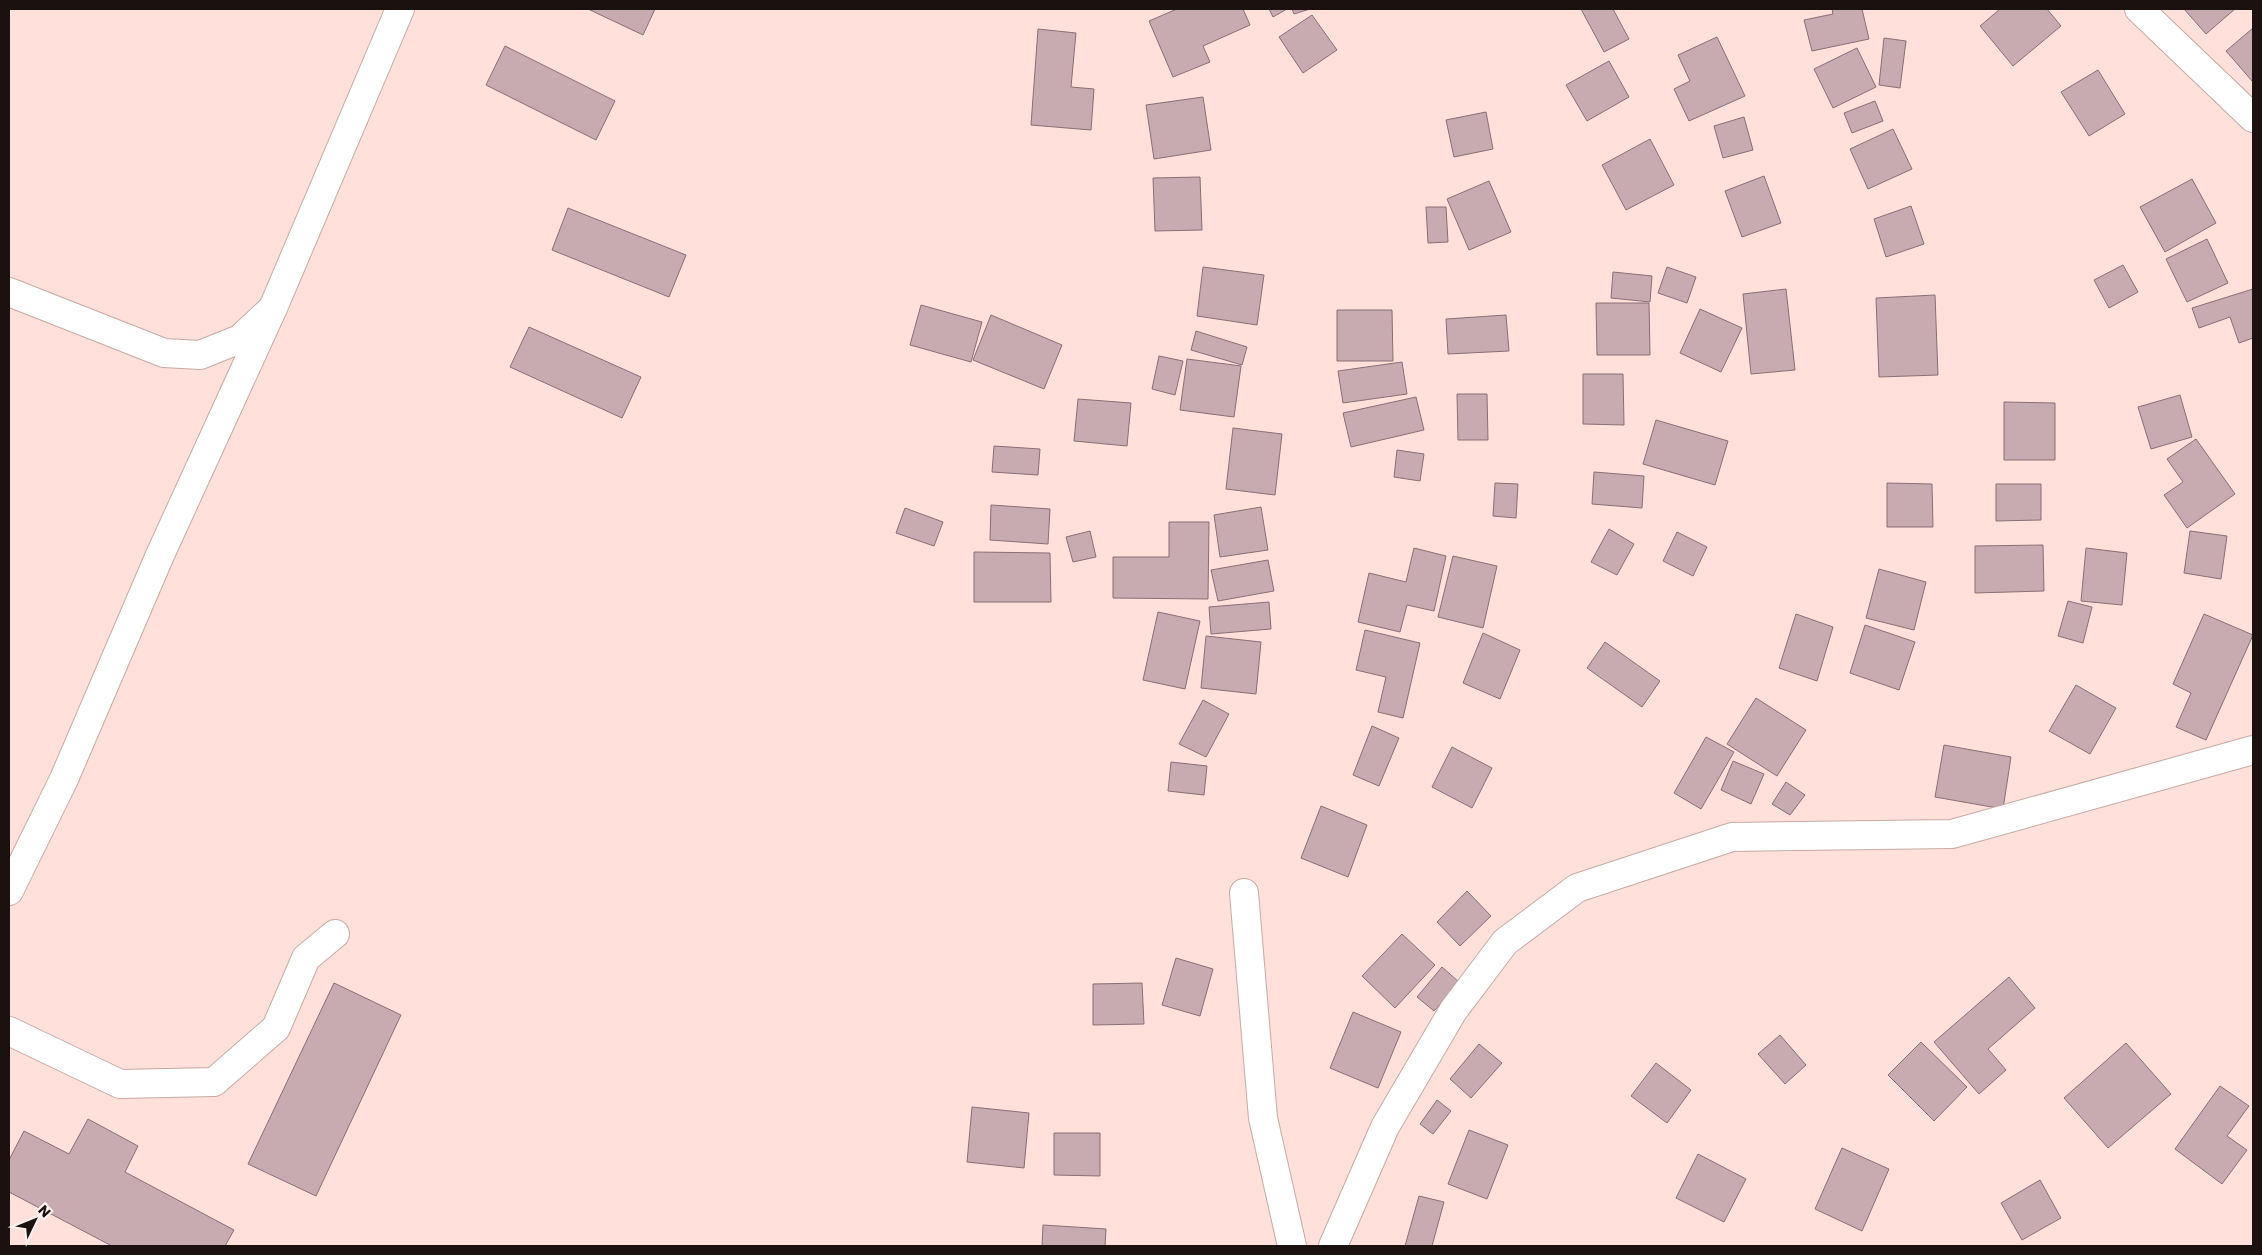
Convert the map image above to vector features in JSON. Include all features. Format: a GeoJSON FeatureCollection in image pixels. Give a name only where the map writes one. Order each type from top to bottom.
{"type":"FeatureCollection","features":[{"type":"Feature","properties":{"kind":"street"},"geometry":{"type":"LineString","coordinates":[[9,891],[64,779],[160,554],[273,308],[400,9]]}},
{"type":"Feature","properties":{"kind":"street"},"geometry":{"type":"LineString","coordinates":[[2139,9],[2253,118]]}},
{"type":"Feature","properties":{"kind":"street"},"geometry":{"type":"LineString","coordinates":[[9,292],[164,353],[200,355],[240,339],[273,308]]}},
{"type":"Feature","properties":{"kind":"street"},"geometry":{"type":"LineString","coordinates":[[1333,1246],[1386,1127],[1453,1011],[1505,942],[1577,888],[1732,837],[1952,834],[2253,750]]}},
{"type":"Feature","properties":{"kind":"street"},"geometry":{"type":"LineString","coordinates":[[1244,893],[1263,1118],[1292,1246]]}},
{"type":"Feature","properties":{"kind":"street"},"geometry":{"type":"LineString","coordinates":[[9,1030],[120,1084],[214,1082],[276,1028],[306,958],[335,934]]}},
{"type":"Feature","properties":{"kind":"building"},"geometry":{"type":"Polygon","coordinates":[[[588,9],[655,9],[643,35],[588,9]]]}},
{"type":"Feature","properties":{"kind":"building"},"geometry":{"type":"Polygon","coordinates":[[[1177,9],[1243,9],[1250,25],[1203,46],[1210,62],[1173,77],[1149,21],[1177,9]]]}},
{"type":"Feature","properties":{"kind":"building"},"geometry":{"type":"Polygon","coordinates":[[[1269,9],[1287,9],[1273,17],[1269,9]]]}},
{"type":"Feature","properties":{"kind":"building"},"geometry":{"type":"Polygon","coordinates":[[[1292,9],[1310,9],[1294,14],[1292,9]]]}},
{"type":"Feature","properties":{"kind":"building"},"geometry":{"type":"Polygon","coordinates":[[[1581,9],[1613,9],[1629,39],[1604,52],[1581,9]]]}},
{"type":"Feature","properties":{"kind":"building"},"geometry":{"type":"Polygon","coordinates":[[[1832,9],[1862,9],[1869,39],[1812,51],[1804,20],[1833,14],[1832,9]]]}},
{"type":"Feature","properties":{"kind":"building"},"geometry":{"type":"Polygon","coordinates":[[[2000,9],[2047,9],[2061,26],[2013,66],[1980,26],[2000,9]]]}},
{"type":"Feature","properties":{"kind":"building"},"geometry":{"type":"Polygon","coordinates":[[[2184,9],[2235,9],[2206,34],[2184,9]]]}},
{"type":"Feature","properties":{"kind":"building"},"geometry":{"type":"Polygon","coordinates":[[[1312,15],[1337,50],[1303,73],[1279,37],[1312,15]]]}},
{"type":"Feature","properties":{"kind":"building"},"geometry":{"type":"Polygon","coordinates":[[[2253,28],[2253,82],[2226,51],[2253,28]]]}},
{"type":"Feature","properties":{"kind":"building"},"geometry":{"type":"Polygon","coordinates":[[[1038,29],[1076,33],[1071,87],[1094,89],[1091,130],[1031,125],[1038,29]]]}},
{"type":"Feature","properties":{"kind":"building"},"geometry":{"type":"Polygon","coordinates":[[[1717,37],[1745,96],[1689,121],[1674,89],[1690,81],[1678,55],[1717,37]]]}},
{"type":"Feature","properties":{"kind":"building"},"geometry":{"type":"Polygon","coordinates":[[[1884,38],[1906,41],[1900,88],[1879,85],[1884,38]]]}},
{"type":"Feature","properties":{"kind":"building"},"geometry":{"type":"Polygon","coordinates":[[[505,46],[615,101],[596,140],[486,85],[505,46]]]}},
{"type":"Feature","properties":{"kind":"building"},"geometry":{"type":"Polygon","coordinates":[[[1857,48],[1876,87],[1833,108],[1814,69],[1857,48]]]}},
{"type":"Feature","properties":{"kind":"building"},"geometry":{"type":"Polygon","coordinates":[[[1609,61],[1629,97],[1587,121],[1566,85],[1609,61]]]}},
{"type":"Feature","properties":{"kind":"building"},"geometry":{"type":"Polygon","coordinates":[[[2098,70],[2125,114],[2089,136],[2061,92],[2098,70]]]}},
{"type":"Feature","properties":{"kind":"building"},"geometry":{"type":"Polygon","coordinates":[[[1203,97],[1211,150],[1154,159],[1146,105],[1203,97]]]}},
{"type":"Feature","properties":{"kind":"building"},"geometry":{"type":"Polygon","coordinates":[[[1875,101],[1883,121],[1852,133],[1844,113],[1875,101]]]}},
{"type":"Feature","properties":{"kind":"building"},"geometry":{"type":"Polygon","coordinates":[[[1486,112],[1493,149],[1454,157],[1446,120],[1486,112]]]}},
{"type":"Feature","properties":{"kind":"building"},"geometry":{"type":"Polygon","coordinates":[[[1744,117],[1753,150],[1723,158],[1714,126],[1744,117]]]}},
{"type":"Feature","properties":{"kind":"building"},"geometry":{"type":"Polygon","coordinates":[[[1893,129],[1912,169],[1868,189],[1850,149],[1893,129]]]}},
{"type":"Feature","properties":{"kind":"building"},"geometry":{"type":"Polygon","coordinates":[[[1650,139],[1674,185],[1626,210],[1602,165],[1650,139]]]}},
{"type":"Feature","properties":{"kind":"building"},"geometry":{"type":"Polygon","coordinates":[[[1764,176],[1781,223],[1742,237],[1725,191],[1764,176]]]}},
{"type":"Feature","properties":{"kind":"building"},"geometry":{"type":"Polygon","coordinates":[[[1200,177],[1202,230],[1155,231],[1153,178],[1200,177]]]}},
{"type":"Feature","properties":{"kind":"building"},"geometry":{"type":"Polygon","coordinates":[[[2192,179],[2216,223],[2165,252],[2140,207],[2192,179]]]}},
{"type":"Feature","properties":{"kind":"building"},"geometry":{"type":"Polygon","coordinates":[[[1489,181],[1511,232],[1469,250],[1447,199],[1489,181]]]}},
{"type":"Feature","properties":{"kind":"building"},"geometry":{"type":"Polygon","coordinates":[[[1911,206],[1924,244],[1886,257],[1874,219],[1911,206]]]}},
{"type":"Feature","properties":{"kind":"building"},"geometry":{"type":"Polygon","coordinates":[[[1426,207],[1446,207],[1448,242],[1428,243],[1426,207]]]}},
{"type":"Feature","properties":{"kind":"building"},"geometry":{"type":"Polygon","coordinates":[[[568,208],[686,255],[669,297],[552,250],[568,208]]]}},
{"type":"Feature","properties":{"kind":"building"},"geometry":{"type":"Polygon","coordinates":[[[2207,239],[2228,283],[2187,302],[2166,259],[2207,239]]]}},
{"type":"Feature","properties":{"kind":"building"},"geometry":{"type":"Polygon","coordinates":[[[2123,265],[2138,292],[2109,308],[2094,280],[2123,265]]]}},
{"type":"Feature","properties":{"kind":"building"},"geometry":{"type":"Polygon","coordinates":[[[1203,267],[1264,275],[1257,325],[1197,316],[1203,267]]]}},
{"type":"Feature","properties":{"kind":"building"},"geometry":{"type":"Polygon","coordinates":[[[1667,267],[1696,277],[1687,303],[1658,293],[1667,267]]]}},
{"type":"Feature","properties":{"kind":"building"},"geometry":{"type":"Polygon","coordinates":[[[1613,272],[1652,276],[1650,302],[1611,298],[1613,272]]]}},
{"type":"Feature","properties":{"kind":"building"},"geometry":{"type":"Polygon","coordinates":[[[1786,289],[1795,370],[1751,374],[1743,294],[1786,289]]]}},
{"type":"Feature","properties":{"kind":"building"},"geometry":{"type":"Polygon","coordinates":[[[2253,289],[2253,338],[2239,343],[2230,317],[2199,328],[2192,308],[2253,289]]]}},
{"type":"Feature","properties":{"kind":"building"},"geometry":{"type":"Polygon","coordinates":[[[1935,295],[1938,375],[1879,377],[1876,298],[1935,295]]]}},
{"type":"Feature","properties":{"kind":"building"},"geometry":{"type":"Polygon","coordinates":[[[1596,303],[1649,303],[1650,355],[1597,355],[1596,303]]]}},
{"type":"Feature","properties":{"kind":"building"},"geometry":{"type":"Polygon","coordinates":[[[921,305],[982,322],[971,362],[910,345],[921,305]]]}},
{"type":"Feature","properties":{"kind":"building"},"geometry":{"type":"Polygon","coordinates":[[[1700,309],[1742,328],[1721,372],[1680,353],[1700,309]]]}},
{"type":"Feature","properties":{"kind":"building"},"geometry":{"type":"Polygon","coordinates":[[[1337,310],[1392,310],[1393,361],[1337,361],[1337,310]]]}},
{"type":"Feature","properties":{"kind":"building"},"geometry":{"type":"Polygon","coordinates":[[[991,315],[1062,345],[1044,389],[973,360],[991,315]]]}},
{"type":"Feature","properties":{"kind":"building"},"geometry":{"type":"Polygon","coordinates":[[[1506,315],[1509,351],[1448,354],[1446,319],[1506,315]]]}},
{"type":"Feature","properties":{"kind":"building"},"geometry":{"type":"Polygon","coordinates":[[[529,327],[641,377],[622,418],[510,367],[529,327]]]}},
{"type":"Feature","properties":{"kind":"building"},"geometry":{"type":"Polygon","coordinates":[[[1196,331],[1247,347],[1242,365],[1191,350],[1196,331]]]}},
{"type":"Feature","properties":{"kind":"building"},"geometry":{"type":"Polygon","coordinates":[[[1159,356],[1183,361],[1175,395],[1152,389],[1159,356]]]}},
{"type":"Feature","properties":{"kind":"building"},"geometry":{"type":"Polygon","coordinates":[[[1187,359],[1241,366],[1234,417],[1180,410],[1187,359]]]}},
{"type":"Feature","properties":{"kind":"building"},"geometry":{"type":"Polygon","coordinates":[[[1402,362],[1407,394],[1343,403],[1338,371],[1402,362]]]}},
{"type":"Feature","properties":{"kind":"building"},"geometry":{"type":"Polygon","coordinates":[[[1583,374],[1623,374],[1624,425],[1583,424],[1583,374]]]}},
{"type":"Feature","properties":{"kind":"building"},"geometry":{"type":"Polygon","coordinates":[[[1457,394],[1487,394],[1488,440],[1458,440],[1457,394]]]}},
{"type":"Feature","properties":{"kind":"building"},"geometry":{"type":"Polygon","coordinates":[[[2180,395],[2192,437],[2151,449],[2138,407],[2180,395]]]}},
{"type":"Feature","properties":{"kind":"building"},"geometry":{"type":"Polygon","coordinates":[[[1416,397],[1424,430],[1351,447],[1343,413],[1416,397]]]}},
{"type":"Feature","properties":{"kind":"building"},"geometry":{"type":"Polygon","coordinates":[[[1078,399],[1131,403],[1127,446],[1074,441],[1078,399]]]}},
{"type":"Feature","properties":{"kind":"building"},"geometry":{"type":"Polygon","coordinates":[[[2004,402],[2055,403],[2055,460],[2004,460],[2004,402]]]}},
{"type":"Feature","properties":{"kind":"building"},"geometry":{"type":"Polygon","coordinates":[[[1656,420],[1728,441],[1715,485],[1643,464],[1656,420]]]}},
{"type":"Feature","properties":{"kind":"building"},"geometry":{"type":"Polygon","coordinates":[[[1233,428],[1282,434],[1275,495],[1226,489],[1233,428]]]}},
{"type":"Feature","properties":{"kind":"building"},"geometry":{"type":"Polygon","coordinates":[[[2196,439],[2235,494],[2187,528],[2164,495],[2183,482],[2167,459],[2196,439]]]}},
{"type":"Feature","properties":{"kind":"building"},"geometry":{"type":"Polygon","coordinates":[[[994,446],[1040,449],[1038,475],[992,472],[994,446]]]}},
{"type":"Feature","properties":{"kind":"building"},"geometry":{"type":"Polygon","coordinates":[[[1397,450],[1424,454],[1420,481],[1394,477],[1397,450]]]}},
{"type":"Feature","properties":{"kind":"building"},"geometry":{"type":"Polygon","coordinates":[[[1594,472],[1644,476],[1642,508],[1592,504],[1594,472]]]}},
{"type":"Feature","properties":{"kind":"building"},"geometry":{"type":"Polygon","coordinates":[[[1495,483],[1518,484],[1516,518],[1493,516],[1495,483]]]}},
{"type":"Feature","properties":{"kind":"building"},"geometry":{"type":"Polygon","coordinates":[[[1887,483],[1932,484],[1933,527],[1887,527],[1887,483]]]}},
{"type":"Feature","properties":{"kind":"building"},"geometry":{"type":"Polygon","coordinates":[[[1996,484],[2041,484],[2041,520],[1996,521],[1996,484]]]}},
{"type":"Feature","properties":{"kind":"building"},"geometry":{"type":"Polygon","coordinates":[[[991,505],[1050,509],[1048,544],[990,540],[991,505]]]}},
{"type":"Feature","properties":{"kind":"building"},"geometry":{"type":"Polygon","coordinates":[[[1261,507],[1268,550],[1220,557],[1214,515],[1261,507]]]}},
{"type":"Feature","properties":{"kind":"building"},"geometry":{"type":"Polygon","coordinates":[[[905,508],[943,522],[934,546],[896,533],[905,508]]]}},
{"type":"Feature","properties":{"kind":"building"},"geometry":{"type":"Polygon","coordinates":[[[1169,522],[1209,522],[1208,599],[1113,598],[1113,557],[1169,557],[1169,522]]]}},
{"type":"Feature","properties":{"kind":"building"},"geometry":{"type":"Polygon","coordinates":[[[1609,529],[1634,544],[1617,575],[1591,562],[1609,529]]]}},
{"type":"Feature","properties":{"kind":"building"},"geometry":{"type":"Polygon","coordinates":[[[1090,531],[1096,557],[1073,562],[1066,537],[1090,531]]]}},
{"type":"Feature","properties":{"kind":"building"},"geometry":{"type":"Polygon","coordinates":[[[2190,531],[2227,536],[2221,579],[2184,573],[2190,531]]]}},
{"type":"Feature","properties":{"kind":"building"},"geometry":{"type":"Polygon","coordinates":[[[1677,532],[1707,547],[1693,576],[1663,561],[1677,532]]]}},
{"type":"Feature","properties":{"kind":"building"},"geometry":{"type":"Polygon","coordinates":[[[2043,545],[2044,591],[1975,593],[1975,546],[2043,545]]]}},
{"type":"Feature","properties":{"kind":"building"},"geometry":{"type":"Polygon","coordinates":[[[1414,548],[1446,556],[1434,611],[1407,605],[1400,632],[1358,622],[1369,573],[1406,582],[1414,548]]]}},
{"type":"Feature","properties":{"kind":"building"},"geometry":{"type":"Polygon","coordinates":[[[2086,548],[2127,553],[2122,605],[2081,601],[2086,548]]]}},
{"type":"Feature","properties":{"kind":"building"},"geometry":{"type":"Polygon","coordinates":[[[974,552],[1050,553],[1051,602],[974,602],[974,552]]]}},
{"type":"Feature","properties":{"kind":"building"},"geometry":{"type":"Polygon","coordinates":[[[1453,556],[1497,566],[1483,628],[1438,617],[1453,556]]]}},
{"type":"Feature","properties":{"kind":"building"},"geometry":{"type":"Polygon","coordinates":[[[1268,560],[1274,591],[1218,601],[1211,570],[1268,560]]]}},
{"type":"Feature","properties":{"kind":"building"},"geometry":{"type":"Polygon","coordinates":[[[1879,569],[1926,582],[1914,630],[1866,618],[1879,569]]]}},
{"type":"Feature","properties":{"kind":"building"},"geometry":{"type":"Polygon","coordinates":[[[2068,601],[2092,607],[2083,643],[2058,636],[2068,601]]]}},
{"type":"Feature","properties":{"kind":"building"},"geometry":{"type":"Polygon","coordinates":[[[1269,602],[1271,629],[1211,634],[1209,607],[1269,602]]]}},
{"type":"Feature","properties":{"kind":"building"},"geometry":{"type":"Polygon","coordinates":[[[1158,612],[1200,621],[1185,689],[1143,680],[1158,612]]]}},
{"type":"Feature","properties":{"kind":"building"},"geometry":{"type":"Polygon","coordinates":[[[1796,614],[1833,627],[1817,681],[1779,668],[1796,614]]]}},
{"type":"Feature","properties":{"kind":"building"},"geometry":{"type":"Polygon","coordinates":[[[2204,614],[2253,635],[2206,740],[2176,727],[2191,693],[2173,684],[2204,614]]]}},
{"type":"Feature","properties":{"kind":"building"},"geometry":{"type":"Polygon","coordinates":[[[1865,625],[1915,642],[1899,690],[1850,673],[1865,625]]]}},
{"type":"Feature","properties":{"kind":"building"},"geometry":{"type":"Polygon","coordinates":[[[1365,630],[1420,643],[1403,718],[1378,712],[1386,677],[1356,670],[1365,630]]]}},
{"type":"Feature","properties":{"kind":"building"},"geometry":{"type":"Polygon","coordinates":[[[1483,633],[1520,650],[1500,699],[1463,683],[1483,633]]]}},
{"type":"Feature","properties":{"kind":"building"},"geometry":{"type":"Polygon","coordinates":[[[1206,636],[1261,642],[1256,694],[1201,688],[1206,636]]]}},
{"type":"Feature","properties":{"kind":"building"},"geometry":{"type":"Polygon","coordinates":[[[1605,642],[1660,681],[1642,707],[1587,668],[1605,642]]]}},
{"type":"Feature","properties":{"kind":"building"},"geometry":{"type":"Polygon","coordinates":[[[2076,685],[2116,708],[2090,754],[2049,731],[2076,685]]]}},
{"type":"Feature","properties":{"kind":"building"},"geometry":{"type":"Polygon","coordinates":[[[1756,698],[1806,730],[1777,776],[1727,744],[1756,698]]]}},
{"type":"Feature","properties":{"kind":"building"},"geometry":{"type":"Polygon","coordinates":[[[1203,700],[1229,714],[1206,757],[1179,744],[1203,700]]]}},
{"type":"Feature","properties":{"kind":"building"},"geometry":{"type":"Polygon","coordinates":[[[1372,726],[1399,738],[1379,786],[1353,775],[1372,726]]]}},
{"type":"Feature","properties":{"kind":"building"},"geometry":{"type":"Polygon","coordinates":[[[1706,737],[1734,752],[1701,809],[1674,793],[1706,737]]]}},
{"type":"Feature","properties":{"kind":"building"},"geometry":{"type":"Polygon","coordinates":[[[1944,745],[2011,757],[2003,809],[1935,797],[1944,745]]]}},
{"type":"Feature","properties":{"kind":"building"},"geometry":{"type":"Polygon","coordinates":[[[1452,747],[1492,768],[1472,808],[1432,787],[1452,747]]]}},
{"type":"Feature","properties":{"kind":"building"},"geometry":{"type":"Polygon","coordinates":[[[1733,761],[1764,774],[1751,804],[1721,790],[1733,761]]]}},
{"type":"Feature","properties":{"kind":"building"},"geometry":{"type":"Polygon","coordinates":[[[1171,762],[1207,766],[1204,795],[1168,791],[1171,762]]]}},
{"type":"Feature","properties":{"kind":"building"},"geometry":{"type":"Polygon","coordinates":[[[1786,782],[1805,795],[1790,815],[1772,804],[1786,782]]]}},
{"type":"Feature","properties":{"kind":"building"},"geometry":{"type":"Polygon","coordinates":[[[1321,806],[1367,825],[1348,877],[1301,858],[1321,806]]]}},
{"type":"Feature","properties":{"kind":"building"},"geometry":{"type":"Polygon","coordinates":[[[1467,891],[1491,916],[1460,946],[1437,922],[1467,891]]]}},
{"type":"Feature","properties":{"kind":"building"},"geometry":{"type":"Polygon","coordinates":[[[1402,934],[1435,965],[1395,1008],[1362,976],[1402,934]]]}},
{"type":"Feature","properties":{"kind":"building"},"geometry":{"type":"Polygon","coordinates":[[[1176,958],[1213,969],[1200,1016],[1162,1005],[1176,958]]]}},
{"type":"Feature","properties":{"kind":"building"},"geometry":{"type":"Polygon","coordinates":[[[1442,967],[1459,982],[1434,1011],[1417,997],[1442,967]]]}},
{"type":"Feature","properties":{"kind":"building"},"geometry":{"type":"Polygon","coordinates":[[[2009,977],[2035,1008],[1988,1049],[2006,1070],[1979,1094],[1934,1042],[2009,977]]]}},
{"type":"Feature","properties":{"kind":"building"},"geometry":{"type":"Polygon","coordinates":[[[334,983],[401,1015],[316,1196],[248,1164],[334,983]]]}},
{"type":"Feature","properties":{"kind":"building"},"geometry":{"type":"Polygon","coordinates":[[[1142,983],[1144,1024],[1093,1025],[1093,984],[1142,983]]]}},
{"type":"Feature","properties":{"kind":"building"},"geometry":{"type":"Polygon","coordinates":[[[1353,1012],[1401,1032],[1378,1088],[1330,1068],[1353,1012]]]}},
{"type":"Feature","properties":{"kind":"building"},"geometry":{"type":"Polygon","coordinates":[[[1780,1035],[1806,1065],[1785,1084],[1758,1054],[1780,1035]]]}},
{"type":"Feature","properties":{"kind":"building"},"geometry":{"type":"Polygon","coordinates":[[[1921,1042],[1967,1087],[1934,1121],[1888,1075],[1921,1042]]]}},
{"type":"Feature","properties":{"kind":"building"},"geometry":{"type":"Polygon","coordinates":[[[2126,1043],[2171,1094],[2108,1148],[2064,1098],[2126,1043]]]}},
{"type":"Feature","properties":{"kind":"building"},"geometry":{"type":"Polygon","coordinates":[[[1479,1044],[1502,1063],[1471,1098],[1450,1079],[1479,1044]]]}},
{"type":"Feature","properties":{"kind":"building"},"geometry":{"type":"Polygon","coordinates":[[[1656,1063],[1691,1090],[1667,1123],[1631,1096],[1656,1063]]]}},
{"type":"Feature","properties":{"kind":"building"},"geometry":{"type":"Polygon","coordinates":[[[2220,1086],[2249,1106],[2227,1136],[2247,1150],[2222,1184],[2175,1149],[2220,1086]]]}},
{"type":"Feature","properties":{"kind":"building"},"geometry":{"type":"Polygon","coordinates":[[[1437,1100],[1451,1111],[1433,1134],[1420,1124],[1437,1100]]]}},
{"type":"Feature","properties":{"kind":"building"},"geometry":{"type":"Polygon","coordinates":[[[972,1107],[1029,1113],[1024,1168],[967,1162],[972,1107]]]}},
{"type":"Feature","properties":{"kind":"building"},"geometry":{"type":"Polygon","coordinates":[[[88,1119],[138,1146],[125,1172],[234,1230],[225,1246],[112,1246],[9,1192],[9,1160],[24,1131],[69,1154],[88,1119]]]}},
{"type":"Feature","properties":{"kind":"building"},"geometry":{"type":"Polygon","coordinates":[[[1469,1130],[1508,1145],[1487,1199],[1448,1184],[1469,1130]]]}},
{"type":"Feature","properties":{"kind":"building"},"geometry":{"type":"Polygon","coordinates":[[[1054,1133],[1100,1133],[1100,1176],[1054,1175],[1054,1133]]]}},
{"type":"Feature","properties":{"kind":"building"},"geometry":{"type":"Polygon","coordinates":[[[1842,1148],[1889,1169],[1862,1231],[1815,1209],[1842,1148]]]}},
{"type":"Feature","properties":{"kind":"building"},"geometry":{"type":"Polygon","coordinates":[[[1698,1154],[1746,1179],[1724,1222],[1676,1198],[1698,1154]]]}},
{"type":"Feature","properties":{"kind":"building"},"geometry":{"type":"Polygon","coordinates":[[[2040,1180],[2061,1218],[2022,1240],[2001,1203],[2040,1180]]]}},
{"type":"Feature","properties":{"kind":"building"},"geometry":{"type":"Polygon","coordinates":[[[1419,1196],[1444,1202],[1432,1246],[1405,1246],[1419,1196]]]}},
{"type":"Feature","properties":{"kind":"building"},"geometry":{"type":"Polygon","coordinates":[[[1043,1225],[1106,1229],[1105,1246],[1042,1246],[1043,1225]]]}}]}
